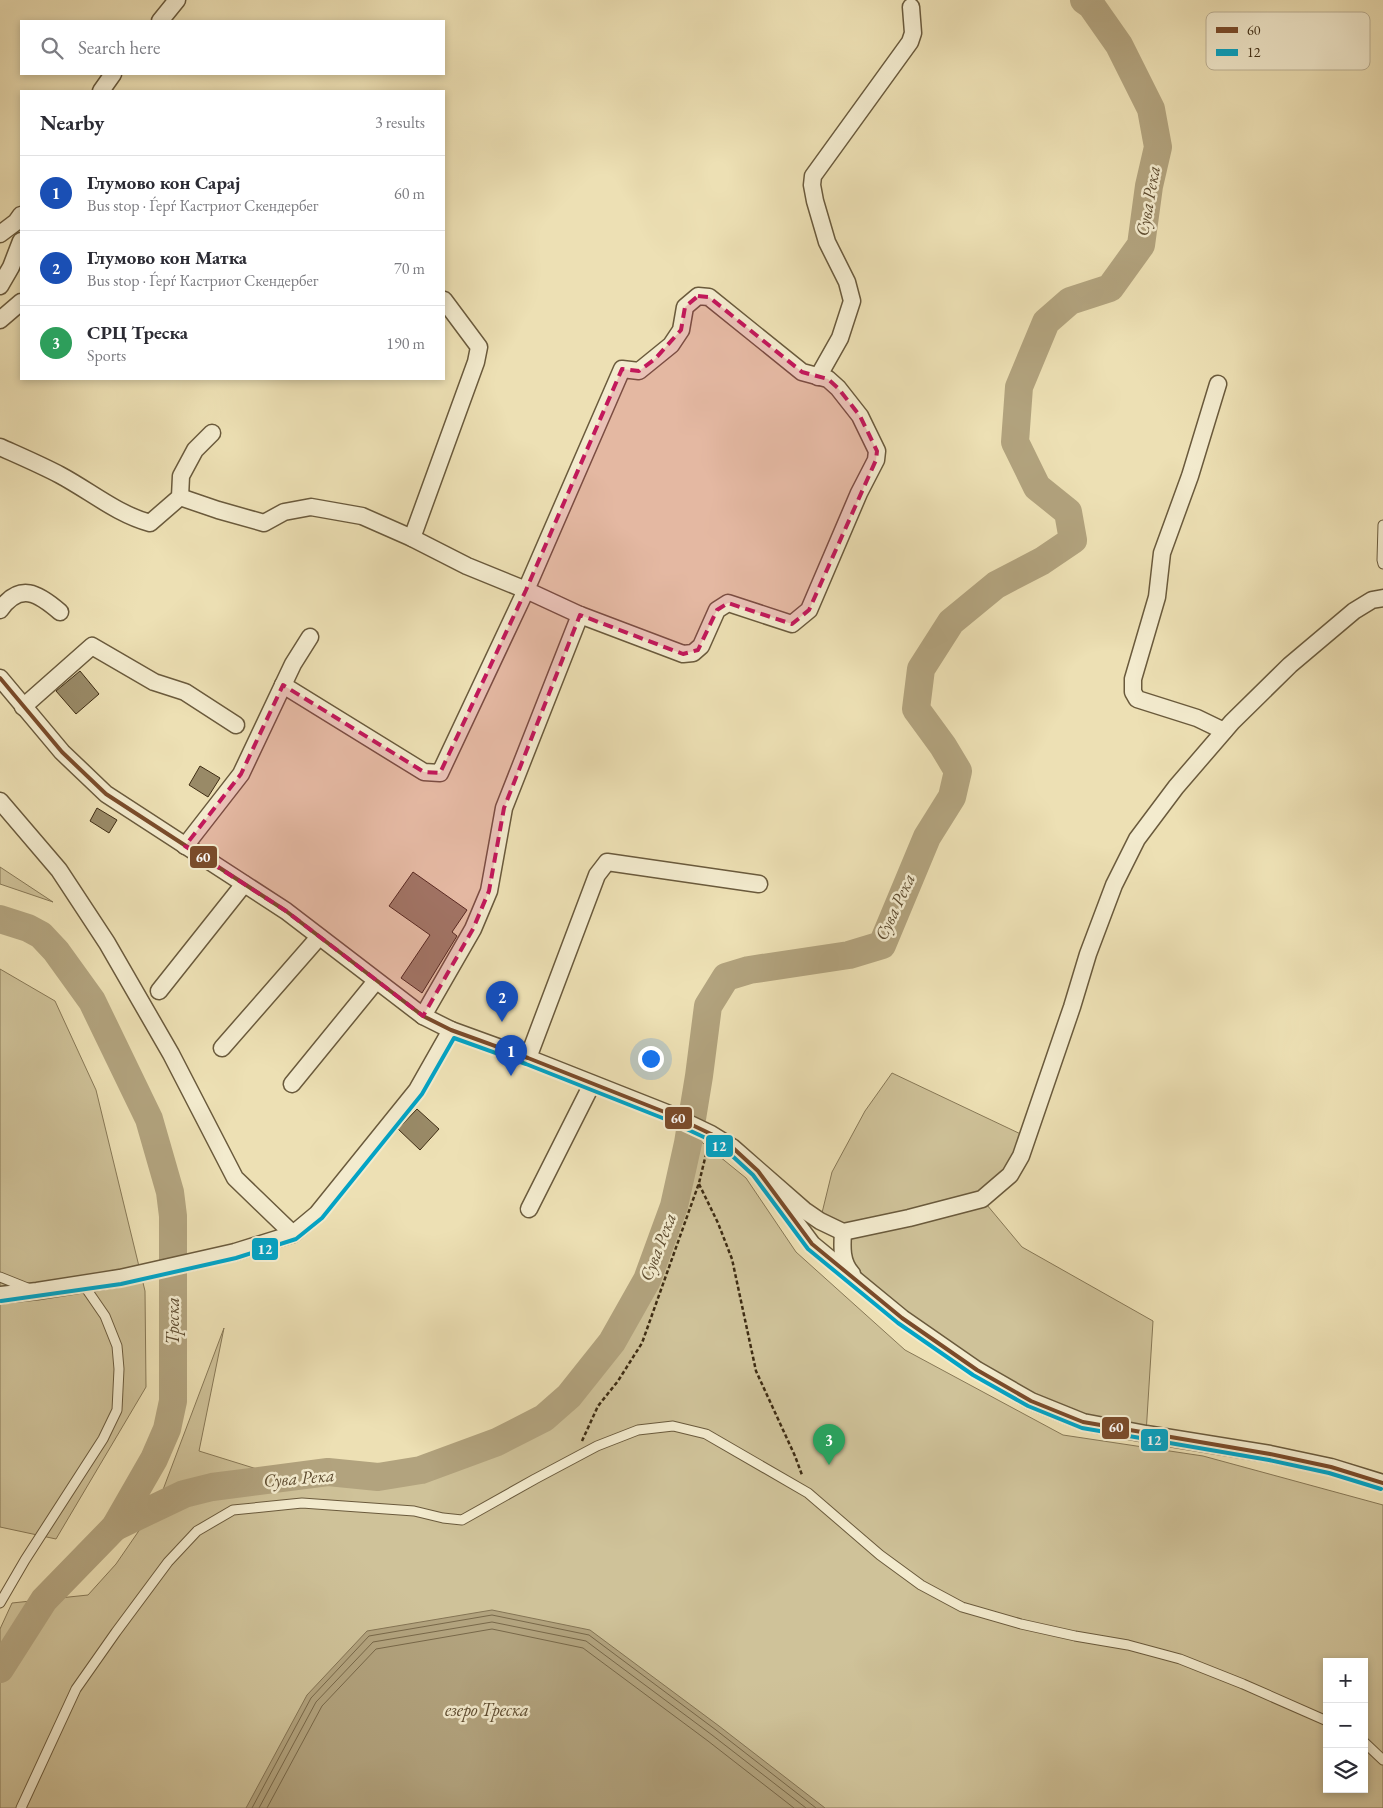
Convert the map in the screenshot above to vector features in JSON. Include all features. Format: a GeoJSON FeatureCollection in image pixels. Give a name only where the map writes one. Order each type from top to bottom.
{"type":"FeatureCollection","features":[{"type":"Feature","properties":{"kind":"street"},"geometry":{"type":"LineString","coordinates":[[161,20],[177,0]]}},
{"type":"Feature","properties":{"kind":"street"},"geometry":{"type":"LineString","coordinates":[[818,377],[840,338],[852,301],[847,282],[827,242],[815,201],[812,185],[813,176],[910,42],[913,32],[912,7]]}},
{"type":"Feature","properties":{"kind":"street"},"geometry":{"type":"LineString","coordinates":[[101,90],[112,75]]}},
{"type":"Feature","properties":{"kind":"street"},"geometry":{"type":"LineString","coordinates":[[0,234],[16,222],[20,216]]}},
{"type":"Feature","properties":{"kind":"street"},"geometry":{"type":"LineString","coordinates":[[0,286],[11,267],[20,244]]}},
{"type":"Feature","properties":{"kind":"street"},"geometry":{"type":"LineString","coordinates":[[180,497],[264,523],[284,512],[311,507],[362,516],[412,538],[467,566],[526,590],[580,615],[683,654],[693,653],[698,650],[717,610],[728,603],[792,624],[809,610],[859,493],[876,460],[877,451],[860,416],[838,388],[828,379],[802,372],[709,297],[698,296],[685,308],[681,330],[671,345],[639,371],[622,369],[526,590],[440,773],[424,772],[283,685]]}},
{"type":"Feature","properties":{"kind":"street"},"geometry":{"type":"LineString","coordinates":[[412,538],[476,362],[479,347],[445,301]]}},
{"type":"Feature","properties":{"kind":"street"},"geometry":{"type":"LineString","coordinates":[[0,320],[20,303]]}},
{"type":"Feature","properties":{"kind":"street"},"geometry":{"type":"LineString","coordinates":[[1218,384],[1190,476],[1162,553],[1157,597],[1133,679],[1133,692],[1138,699],[1197,718],[1224,731]]}},
{"type":"Feature","properties":{"kind":"street"},"geometry":{"type":"LineString","coordinates":[[0,447],[61,475],[103,502],[141,521],[150,523],[180,497],[181,476],[194,450],[212,432]]}},
{"type":"Feature","properties":{"kind":"street"},"geometry":{"type":"LineString","coordinates":[[0,610],[6,601],[24,592],[34,593],[48,601],[60,612]]}},
{"type":"Feature","properties":{"kind":"street"},"geometry":{"type":"LineString","coordinates":[[0,678],[62,752],[106,794],[286,911],[423,1016],[451,1030],[667,1113],[711,1134],[732,1147],[812,1216],[842,1232],[909,1218],[982,1199],[1010,1175],[1020,1156],[1072,1007],[1088,954],[1114,885],[1137,839],[1176,787],[1224,731],[1290,665],[1347,617],[1372,600],[1383,598]]}},
{"type":"Feature","properties":{"kind":"street"},"geometry":{"type":"LineString","coordinates":[[423,1016],[473,929],[489,891],[504,808],[580,615]]}},
{"type":"Feature","properties":{"kind":"street"},"geometry":{"type":"LineString","coordinates":[[185,846],[241,774],[283,685],[310,638]]}},
{"type":"Feature","properties":{"kind":"street"},"geometry":{"type":"LineString","coordinates":[[23,707],[92,646],[154,682],[185,692],[236,724]]}},
{"type":"Feature","properties":{"kind":"street"},"geometry":{"type":"LineString","coordinates":[[0,800],[59,870],[107,943],[171,1054],[235,1178],[293,1234]]}},
{"type":"Feature","properties":{"kind":"street"},"geometry":{"type":"LineString","coordinates":[[528,1058],[597,874],[607,862],[759,884]]}},
{"type":"Feature","properties":{"kind":"street"},"geometry":{"type":"LineString","coordinates":[[159,991],[244,884]]}},
{"type":"Feature","properties":{"kind":"street"},"geometry":{"type":"LineString","coordinates":[[222,1048],[319,937]]}},
{"type":"Feature","properties":{"kind":"street"},"geometry":{"type":"LineString","coordinates":[[292,1084],[376,981]]}},
{"type":"Feature","properties":{"kind":"street"},"geometry":{"type":"LineString","coordinates":[[0,1295],[120,1278],[235,1252],[293,1234],[317,1214],[417,1090],[451,1030]]}},
{"type":"Feature","properties":{"kind":"street"},"geometry":{"type":"LineString","coordinates":[[529,1209],[592,1084]]}},
{"type":"Feature","properties":{"kind":"street"},"geometry":{"type":"LineString","coordinates":[[758,1171],[812,1244],[902,1318],[977,1370],[1031,1401],[1084,1422],[1270,1454],[1331,1467],[1383,1483]]}},
{"type":"Feature","properties":{"kind":"street"},"geometry":{"type":"LineString","coordinates":[[842,1232],[842,1252],[846,1267],[856,1280]]}},
{"type":"Feature","properties":{"kind":"lane"},"geometry":{"type":"LineString","coordinates":[[1383,525],[1383,564]]}},
{"type":"Feature","properties":{"kind":"lane"},"geometry":{"type":"LineString","coordinates":[[0,1277],[37,1291]]}},
{"type":"Feature","properties":{"kind":"lane"},"geometry":{"type":"LineString","coordinates":[[0,1603],[25,1560],[103,1439],[117,1410],[119,1370],[117,1346],[105,1316],[83,1284]]}},
{"type":"Feature","properties":{"kind":"lane"},"geometry":{"type":"LineString","coordinates":[[21,1808],[76,1689],[157,1578],[197,1531],[233,1510],[302,1503],[414,1511],[443,1518],[462,1520],[597,1446],[638,1430],[673,1426],[706,1434],[808,1493],[880,1556],[914,1580],[962,1607],[1021,1624],[1128,1645],[1180,1659],[1323,1719]]}},
{"type":"Feature","properties":{"kind":"lane"},"geometry":{"type":"LineString","coordinates":[[1368,1746],[1383,1760]]}},
{"type":"Feature","properties":{"kind":"path"},"geometry":{"type":"LineString","coordinates":[[574,1458],[598,1406],[618,1380],[642,1343],[699,1183],[711,1134]]}},
{"type":"Feature","properties":{"kind":"path"},"geometry":{"type":"LineString","coordinates":[[699,1183],[732,1258],[756,1371],[795,1456],[808,1493]]}},
{"type":"Feature","properties":{"kind":"highlighted area"},"geometry":{"type":"Polygon","coordinates":[[[698,296],[709,297],[802,372],[828,379],[838,388],[860,416],[877,451],[876,460],[809,610],[792,624],[728,603],[717,610],[698,650],[683,654],[580,615],[504,808],[489,891],[473,929],[423,1016],[286,911],[185,846],[241,774],[283,685],[424,772],[440,773],[526,590],[622,369],[639,371],[655,359],[681,330],[685,307],[698,296]]]}},
{"type":"Feature","properties":{"kind":"shaded area"},"geometry":{"type":"Polygon","coordinates":[[[0,867],[53,902],[0,884],[0,867]]]}},
{"type":"Feature","properties":{"kind":"shaded area"},"geometry":{"type":"Polygon","coordinates":[[[0,969],[55,1001],[96,1090],[145,1291],[146,1387],[56,1539],[0,1527],[0,969]]]}},
{"type":"Feature","properties":{"kind":"shaded area"},"geometry":{"type":"Polygon","coordinates":[[[892,1073],[1027,1137],[1021,1156],[982,1199],[1022,1247],[1153,1321],[1146,1434],[1031,1401],[856,1280],[842,1232],[820,1221],[832,1172],[865,1111],[892,1073]]]}},
{"type":"Feature","properties":{"kind":"shaded area"},"geometry":{"type":"Polygon","coordinates":[[[693,1135],[746,1178],[796,1252],[905,1350],[1063,1435],[1203,1456],[1383,1505],[1383,1808],[0,1808],[0,1629],[12,1603],[88,1595],[116,1564],[158,1503],[224,1328],[199,1451],[289,1479],[354,1475],[484,1456],[564,1397],[621,1320],[670,1202],[693,1135]]]}},
{"type":"Feature","properties":{"kind":"water","name":"езеро Треска"},"geometry":{"type":"Polygon","coordinates":[[[492,1610],[590,1630],[825,1808],[246,1808],[307,1695],[367,1631],[492,1610]]]}},
{"type":"Feature","properties":{"kind":"building"},"geometry":{"type":"Polygon","coordinates":[[[80,671],[99,694],[76,714],[56,691],[80,671]]]}},
{"type":"Feature","properties":{"kind":"building"},"geometry":{"type":"Polygon","coordinates":[[[200,766],[220,778],[208,797],[189,785],[200,766]]]}},
{"type":"Feature","properties":{"kind":"building"},"geometry":{"type":"Polygon","coordinates":[[[97,808],[117,820],[109,833],[90,821],[97,808]]]}},
{"type":"Feature","properties":{"kind":"building"},"geometry":{"type":"Polygon","coordinates":[[[413,872],[467,910],[452,932],[457,936],[422,993],[401,978],[430,935],[389,906],[413,872]]]}},
{"type":"Feature","properties":{"kind":"building"},"geometry":{"type":"Polygon","coordinates":[[[417,1109],[439,1129],[420,1150],[398,1129],[417,1109]]]}},
{"type":"Feature","properties":{"kind":"waterway","name":"Сува Река"},"geometry":{"type":"LineString","coordinates":[[115,1527],[184,1494],[212,1487],[328,1472],[378,1477],[421,1470],[497,1442],[544,1418],[569,1396],[612,1342],[647,1280],[674,1206],[688,1143],[708,1006],[726,977],[749,970],[849,955],[882,945],[927,837],[952,797],[958,771],[943,746],[916,709],[921,669],[951,622],[996,585],[1042,561],[1073,540],[1068,512],[1037,487],[1015,442],[1019,387],[1046,322],[1070,301],[1110,288],[1141,245],[1149,186],[1158,147],[1151,109],[1119,45],[1091,5],[1084,0]]}},
{"type":"Feature","properties":{"kind":"waterway","name":"Треска"},"geometry":{"type":"LineString","coordinates":[[0,919],[28,928],[41,935],[56,951],[92,1001],[149,1119],[170,1192],[173,1216],[173,1401],[167,1429],[154,1459],[115,1527],[44,1600],[0,1669]]}},
{"type":"Feature","properties":{"kind":"transit line","name":"60"},"geometry":{"type":"LineString","coordinates":[[0,678],[62,752],[106,794],[286,911],[423,1016],[451,1030],[667,1113],[711,1134],[732,1147],[758,1171],[812,1244],[902,1318],[977,1370],[1031,1401],[1083,1422],[1270,1454],[1331,1467],[1383,1483]]}},
{"type":"Feature","properties":{"kind":"transit line","name":"12"},"geometry":{"type":"LineString","coordinates":[[1,1301],[121,1284],[236,1258],[296,1239],[322,1218],[422,1094],[454,1038],[526,1064],[665,1119],[708,1139],[728,1152],[753,1175],[808,1249],[898,1323],[973,1375],[1028,1406],[1082,1428],[1269,1460],[1329,1473],[1381,1489]]}},
{"type":"Feature","properties":{"kind":"place","name":"Глумово кон Матка"},"geometry":{"type":"Point","coordinates":[502,1022]}},
{"type":"Feature","properties":{"kind":"place","name":"Глумово кон Сарај"},"geometry":{"type":"Point","coordinates":[511,1076]}},
{"type":"Feature","properties":{"kind":"place","name":"СРЦ Треска"},"geometry":{"type":"Point","coordinates":[829,1465]}}]}
